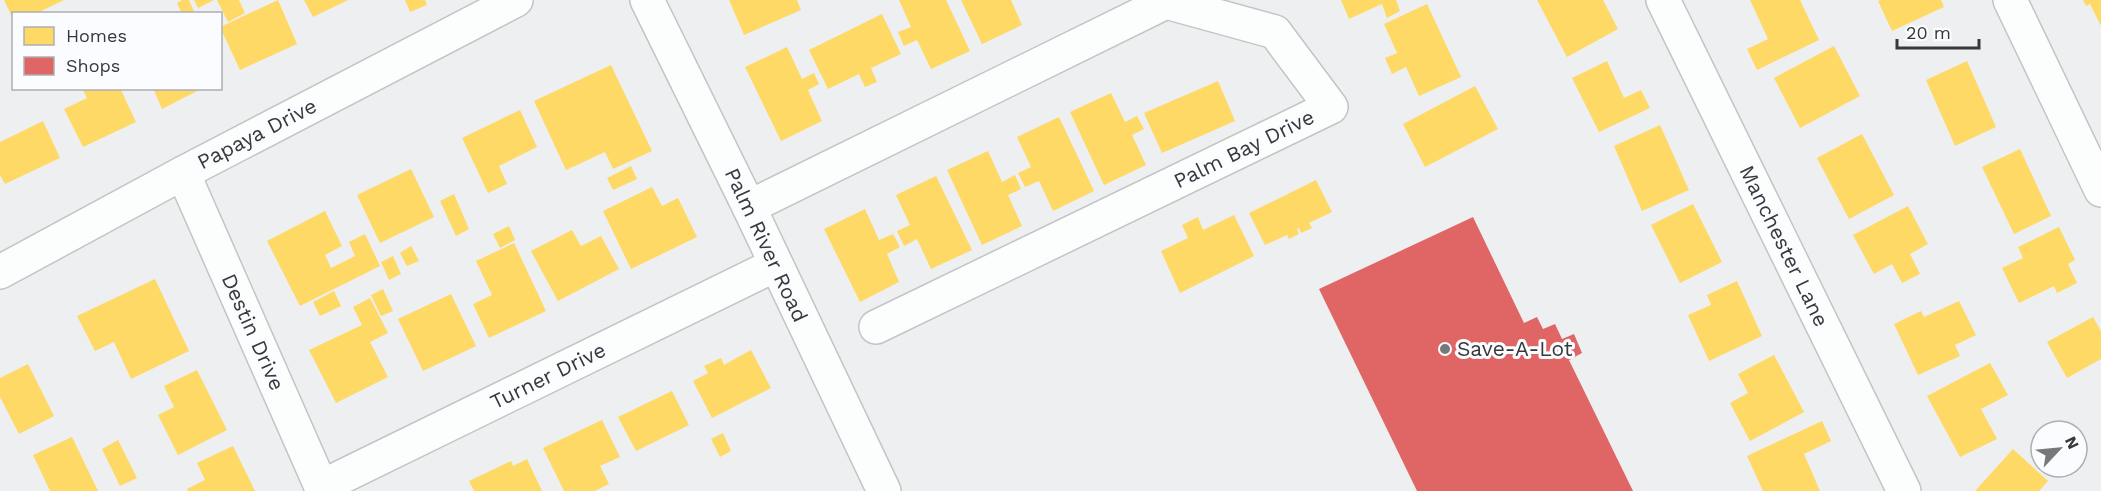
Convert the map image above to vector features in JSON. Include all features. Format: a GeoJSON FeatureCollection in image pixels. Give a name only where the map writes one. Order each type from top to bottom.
{"type":"FeatureCollection","features":[{"type":"Feature","properties":{"kind":"street","name":"Papaya Drive"},"geometry":{"type":"LineString","coordinates":[[0,272],[183,172],[516,0]]}},
{"type":"Feature","properties":{"kind":"street","name":"Palm River Road"},"geometry":{"type":"LineString","coordinates":[[647,0],[749,207],[884,491]]}},
{"type":"Feature","properties":{"kind":"street","name":"Manchester Lane"},"geometry":{"type":"LineString","coordinates":[[1664,0],[1904,491]]}},
{"type":"Feature","properties":{"kind":"street"},"geometry":{"type":"LineString","coordinates":[[2010,0],[2101,190]]}},
{"type":"Feature","properties":{"kind":"street","name":"Palm Bay Drive"},"geometry":{"type":"LineString","coordinates":[[749,207],[1167,2],[1275,32],[1331,108],[876,327]]}},
{"type":"Feature","properties":{"kind":"street","name":"Destin Drive"},"geometry":{"type":"LineString","coordinates":[[183,172],[322,489]]}},
{"type":"Feature","properties":{"kind":"street","name":"Turner Drive"},"geometry":{"type":"LineString","coordinates":[[322,489],[775,265]]}},
{"type":"Feature","properties":{"kind":"building: Homes"},"geometry":{"type":"Polygon","coordinates":[[[4,0],[64,0],[39,12],[12,12],[12,17],[4,0]]]}},
{"type":"Feature","properties":{"kind":"building: Homes"},"geometry":{"type":"Polygon","coordinates":[[[189,0],[194,12],[181,12],[177,3],[189,0]]]}},
{"type":"Feature","properties":{"kind":"building: Homes"},"geometry":{"type":"Polygon","coordinates":[[[194,0],[214,0],[198,8],[194,0]]]}},
{"type":"Feature","properties":{"kind":"building: Homes"},"geometry":{"type":"Polygon","coordinates":[[[217,0],[239,0],[245,13],[228,22],[217,0]]]}},
{"type":"Feature","properties":{"kind":"building: Homes"},"geometry":{"type":"Polygon","coordinates":[[[278,0],[297,44],[240,70],[222,31],[222,26],[278,0]]]}},
{"type":"Feature","properties":{"kind":"building: Homes"},"geometry":{"type":"Polygon","coordinates":[[[304,0],[348,0],[313,17],[304,0]]]}},
{"type":"Feature","properties":{"kind":"building: Homes"},"geometry":{"type":"Polygon","coordinates":[[[405,0],[425,0],[427,5],[410,12],[405,0]]]}},
{"type":"Feature","properties":{"kind":"building: Homes"},"geometry":{"type":"Polygon","coordinates":[[[729,0],[797,0],[801,10],[744,35],[729,0]]]}},
{"type":"Feature","properties":{"kind":"building: Homes"},"geometry":{"type":"Polygon","coordinates":[[[899,0],[946,0],[970,51],[931,69],[917,40],[904,46],[898,32],[911,27],[899,0]]]}},
{"type":"Feature","properties":{"kind":"building: Homes"},"geometry":{"type":"Polygon","coordinates":[[[961,0],[1011,0],[1022,25],[982,44],[961,0]]]}},
{"type":"Feature","properties":{"kind":"building: Homes"},"geometry":{"type":"Polygon","coordinates":[[[1341,0],[1396,0],[1400,11],[1387,18],[1382,4],[1349,19],[1341,0]]]}},
{"type":"Feature","properties":{"kind":"building: Homes"},"geometry":{"type":"Polygon","coordinates":[[[1537,0],[1603,0],[1618,29],[1567,57],[1537,0]]]}},
{"type":"Feature","properties":{"kind":"building: Homes"},"geometry":{"type":"Polygon","coordinates":[[[1750,0],[1800,0],[1819,40],[1757,70],[1747,49],[1768,39],[1750,0]]]}},
{"type":"Feature","properties":{"kind":"building: Homes"},"geometry":{"type":"Polygon","coordinates":[[[1941,0],[1944,7],[1892,31],[1878,1],[1941,0]]]}},
{"type":"Feature","properties":{"kind":"building: Homes"},"geometry":{"type":"Polygon","coordinates":[[[2083,0],[2101,0],[2101,26],[2090,4],[2086,6],[2083,0]]]}},
{"type":"Feature","properties":{"kind":"building: Homes"},"geometry":{"type":"Polygon","coordinates":[[[1427,4],[1461,77],[1419,96],[1406,67],[1392,74],[1385,58],[1397,53],[1384,24],[1427,4]]]}},
{"type":"Feature","properties":{"kind":"building: Homes"},"geometry":{"type":"Polygon","coordinates":[[[882,14],[901,54],[871,68],[877,82],[865,87],[859,74],[828,89],[809,50],[882,14]]]}},
{"type":"Feature","properties":{"kind":"building: Homes"},"geometry":{"type":"Polygon","coordinates":[[[1834,46],[1860,96],[1800,128],[1774,78],[1834,46]]]}},
{"type":"Feature","properties":{"kind":"building: Homes"},"geometry":{"type":"Polygon","coordinates":[[[787,47],[802,79],[814,73],[819,84],[808,90],[822,121],[781,141],[745,67],[787,47]]]}},
{"type":"Feature","properties":{"kind":"building: Homes"},"geometry":{"type":"Polygon","coordinates":[[[1607,61],[1624,98],[1641,90],[1650,108],[1599,132],[1572,78],[1607,61]]]}},
{"type":"Feature","properties":{"kind":"building: Homes"},"geometry":{"type":"Polygon","coordinates":[[[1967,61],[1996,127],[1955,146],[1926,80],[1967,61]]]}},
{"type":"Feature","properties":{"kind":"building: Homes"},"geometry":{"type":"Polygon","coordinates":[[[611,65],[652,151],[613,169],[605,152],[566,170],[534,101],[611,65]]]}},
{"type":"Feature","properties":{"kind":"building: Homes"},"geometry":{"type":"Polygon","coordinates":[[[1218,81],[1235,121],[1162,153],[1144,113],[1218,81]]]}},
{"type":"Feature","properties":{"kind":"building: Homes"},"geometry":{"type":"Polygon","coordinates":[[[1475,86],[1498,129],[1425,167],[1403,124],[1475,86]]]}},
{"type":"Feature","properties":{"kind":"building: Homes"},"geometry":{"type":"Polygon","coordinates":[[[83,90],[121,90],[136,122],[83,147],[64,109],[87,98],[83,90]]]}},
{"type":"Feature","properties":{"kind":"building: Homes"},"geometry":{"type":"Polygon","coordinates":[[[154,90],[199,90],[162,109],[154,90]]]}},
{"type":"Feature","properties":{"kind":"building: Homes"},"geometry":{"type":"Polygon","coordinates":[[[1111,93],[1125,122],[1137,116],[1144,129],[1132,135],[1146,165],[1104,185],[1070,112],[1111,93]]]}},
{"type":"Feature","properties":{"kind":"building: Homes"},"geometry":{"type":"Polygon","coordinates":[[[520,110],[537,147],[499,166],[507,184],[488,193],[462,138],[520,110]]]}},
{"type":"Feature","properties":{"kind":"building: Homes"},"geometry":{"type":"Polygon","coordinates":[[[1059,117],[1094,191],[1053,211],[1039,181],[1025,187],[1018,173],[1031,167],[1017,137],[1059,117]]]}},
{"type":"Feature","properties":{"kind":"building: Homes"},"geometry":{"type":"Polygon","coordinates":[[[43,121],[60,158],[5,184],[0,175],[0,142],[43,121]]]}},
{"type":"Feature","properties":{"kind":"building: Homes"},"geometry":{"type":"Polygon","coordinates":[[[1660,125],[1689,190],[1642,211],[1614,146],[1660,125]]]}},
{"type":"Feature","properties":{"kind":"building: Homes"},"geometry":{"type":"Polygon","coordinates":[[[1862,134],[1894,195],[1849,219],[1817,158],[1862,134]]]}},
{"type":"Feature","properties":{"kind":"building: Homes"},"geometry":{"type":"Polygon","coordinates":[[[2020,149],[2051,216],[2014,234],[1982,167],[2020,149]]]}},
{"type":"Feature","properties":{"kind":"building: Homes"},"geometry":{"type":"Polygon","coordinates":[[[988,151],[1002,182],[1015,175],[1021,189],[1008,195],[1022,226],[982,245],[947,170],[988,151]]]}},
{"type":"Feature","properties":{"kind":"building: Homes"},"geometry":{"type":"Polygon","coordinates":[[[631,166],[637,179],[613,190],[607,178],[631,166]]]}},
{"type":"Feature","properties":{"kind":"building: Homes"},"geometry":{"type":"Polygon","coordinates":[[[411,169],[434,217],[380,243],[357,195],[411,169]]]}},
{"type":"Feature","properties":{"kind":"building: Homes"},"geometry":{"type":"Polygon","coordinates":[[[936,176],[972,250],[931,269],[917,239],[904,246],[897,231],[910,225],[896,195],[936,176]]]}},
{"type":"Feature","properties":{"kind":"building: Homes"},"geometry":{"type":"Polygon","coordinates":[[[1316,180],[1332,212],[1309,223],[1312,228],[1301,233],[1299,228],[1297,229],[1299,234],[1289,239],[1287,235],[1265,245],[1249,213],[1316,180]]]}},
{"type":"Feature","properties":{"kind":"building: Homes"},"geometry":{"type":"Polygon","coordinates":[[[652,187],[662,206],[678,198],[697,237],[631,269],[603,211],[652,187]]]}},
{"type":"Feature","properties":{"kind":"building: Homes"},"geometry":{"type":"Polygon","coordinates":[[[454,194],[469,229],[456,236],[440,201],[454,194]]]}},
{"type":"Feature","properties":{"kind":"building: Homes"},"geometry":{"type":"Polygon","coordinates":[[[1693,204],[1722,262],[1680,283],[1651,225],[1693,204]]]}},
{"type":"Feature","properties":{"kind":"building: Homes"},"geometry":{"type":"Polygon","coordinates":[[[1908,206],[1928,244],[1910,254],[1920,274],[1902,283],[1892,264],[1874,274],[1853,235],[1908,206]]]}},
{"type":"Feature","properties":{"kind":"building: Homes"},"geometry":{"type":"Polygon","coordinates":[[[865,209],[879,240],[893,234],[900,247],[887,254],[899,282],[860,302],[824,229],[865,209]]]}},
{"type":"Feature","properties":{"kind":"building: Homes"},"geometry":{"type":"Polygon","coordinates":[[[325,211],[342,246],[325,255],[331,268],[355,256],[349,242],[365,234],[380,266],[300,306],[267,241],[325,211]]]}},
{"type":"Feature","properties":{"kind":"building: Homes"},"geometry":{"type":"Polygon","coordinates":[[[1234,215],[1254,256],[1180,293],[1161,251],[1188,238],[1182,225],[1198,217],[1203,230],[1234,215]]]}},
{"type":"Feature","properties":{"kind":"building: Homes"},"geometry":{"type":"Polygon","coordinates":[[[509,226],[515,240],[500,248],[493,234],[509,226]]]}},
{"type":"Feature","properties":{"kind":"building: Homes"},"geometry":{"type":"Polygon","coordinates":[[[2059,227],[2075,260],[2068,264],[2077,283],[2057,293],[2054,286],[2019,303],[2002,268],[2023,258],[2018,247],[2059,227]]]}},
{"type":"Feature","properties":{"kind":"building: Homes"},"geometry":{"type":"Polygon","coordinates":[[[572,230],[581,246],[601,236],[619,269],[558,301],[531,251],[572,230]]]}},
{"type":"Feature","properties":{"kind":"building: Homes"},"geometry":{"type":"Polygon","coordinates":[[[514,243],[546,311],[489,338],[473,304],[492,295],[476,261],[514,243]]]}},
{"type":"Feature","properties":{"kind":"building: Homes"},"geometry":{"type":"Polygon","coordinates":[[[411,246],[419,261],[407,266],[400,253],[411,246]]]}},
{"type":"Feature","properties":{"kind":"building: Homes"},"geometry":{"type":"Polygon","coordinates":[[[393,256],[401,274],[389,280],[381,262],[393,256]]]}},
{"type":"Feature","properties":{"kind":"building: Homes"},"geometry":{"type":"Polygon","coordinates":[[[155,279],[189,351],[131,379],[114,342],[95,351],[77,316],[155,279]]]}},
{"type":"Feature","properties":{"kind":"building: Homes"},"geometry":{"type":"Polygon","coordinates":[[[1737,281],[1762,336],[1709,361],[1688,315],[1711,305],[1707,295],[1737,281]]]}},
{"type":"Feature","properties":{"kind":"building: Homes"},"geometry":{"type":"Polygon","coordinates":[[[383,289],[393,311],[381,316],[371,295],[383,289]]]}},
{"type":"Feature","properties":{"kind":"building: Homes"},"geometry":{"type":"Polygon","coordinates":[[[334,291],[341,306],[320,316],[313,302],[334,291]]]}},
{"type":"Feature","properties":{"kind":"building: Homes"},"geometry":{"type":"Polygon","coordinates":[[[451,294],[476,346],[423,371],[398,319],[451,294]]]}},
{"type":"Feature","properties":{"kind":"building: Homes"},"geometry":{"type":"Polygon","coordinates":[[[370,298],[388,333],[370,342],[388,377],[336,403],[309,350],[362,325],[353,307],[370,298]]]}},
{"type":"Feature","properties":{"kind":"building: Homes"},"geometry":{"type":"Polygon","coordinates":[[[1959,301],[1976,335],[1955,345],[1960,356],[1918,375],[1894,324],[1921,311],[1924,317],[1959,301]]]}},
{"type":"Feature","properties":{"kind":"building: Homes"},"geometry":{"type":"Polygon","coordinates":[[[2093,317],[2101,331],[2101,359],[2067,378],[2047,342],[2093,317]]]}},
{"type":"Feature","properties":{"kind":"building: Homes"},"geometry":{"type":"Polygon","coordinates":[[[751,350],[771,388],[712,418],[693,381],[708,373],[704,366],[721,358],[724,365],[751,350]]]}},
{"type":"Feature","properties":{"kind":"building: Homes"},"geometry":{"type":"Polygon","coordinates":[[[1774,355],[1804,412],[1750,441],[1730,403],[1748,393],[1738,374],[1774,355]]]}},
{"type":"Feature","properties":{"kind":"building: Homes"},"geometry":{"type":"Polygon","coordinates":[[[1990,363],[2008,395],[1981,409],[1997,439],[1960,457],[1927,396],[1990,363]]]}},
{"type":"Feature","properties":{"kind":"building: Homes"},"geometry":{"type":"Polygon","coordinates":[[[28,364],[54,416],[19,434],[0,397],[0,378],[28,364]]]}},
{"type":"Feature","properties":{"kind":"building: Homes"},"geometry":{"type":"Polygon","coordinates":[[[197,370],[227,430],[178,455],[158,415],[174,407],[164,386],[197,370]]]}},
{"type":"Feature","properties":{"kind":"building: Homes"},"geometry":{"type":"Polygon","coordinates":[[[672,391],[689,425],[636,451],[618,417],[672,391]]]}},
{"type":"Feature","properties":{"kind":"building: Homes"},"geometry":{"type":"Polygon","coordinates":[[[602,420],[620,457],[600,466],[609,484],[595,491],[564,491],[543,448],[602,420]]]}},
{"type":"Feature","properties":{"kind":"building: Homes"},"geometry":{"type":"Polygon","coordinates":[[[1822,421],[1831,441],[1804,454],[1820,491],[1763,491],[1747,456],[1822,421]]]}},
{"type":"Feature","properties":{"kind":"building: Homes"},"geometry":{"type":"Polygon","coordinates":[[[723,433],[731,451],[720,457],[711,439],[723,433]]]}},
{"type":"Feature","properties":{"kind":"building: Homes"},"geometry":{"type":"Polygon","coordinates":[[[72,437],[98,491],[50,491],[33,455],[72,437]]]}},
{"type":"Feature","properties":{"kind":"building: Homes"},"geometry":{"type":"Polygon","coordinates":[[[118,440],[137,478],[120,486],[102,449],[118,440]]]}},
{"type":"Feature","properties":{"kind":"building: Homes"},"geometry":{"type":"Polygon","coordinates":[[[233,446],[255,491],[188,491],[187,489],[205,480],[197,463],[233,446]]]}},
{"type":"Feature","properties":{"kind":"building: Homes"},"geometry":{"type":"Polygon","coordinates":[[[2013,449],[2029,464],[2029,479],[2048,481],[2039,491],[1975,491],[2013,449]]]}},
{"type":"Feature","properties":{"kind":"building: Homes"},"geometry":{"type":"Polygon","coordinates":[[[527,459],[542,491],[474,491],[469,481],[511,461],[513,466],[527,459]]]}},
{"type":"Feature","properties":{"kind":"building: Shops"},"geometry":{"type":"Polygon","coordinates":[[[1473,217],[1524,323],[1537,317],[1543,329],[1555,324],[1562,339],[1574,334],[1582,353],[1569,360],[1633,491],[1417,491],[1319,289],[1473,217]]]}},
{"type":"Feature","properties":{"kind":"place","name":"Save-A-Lot"},"geometry":{"type":"Point","coordinates":[1445,349]}}]}
